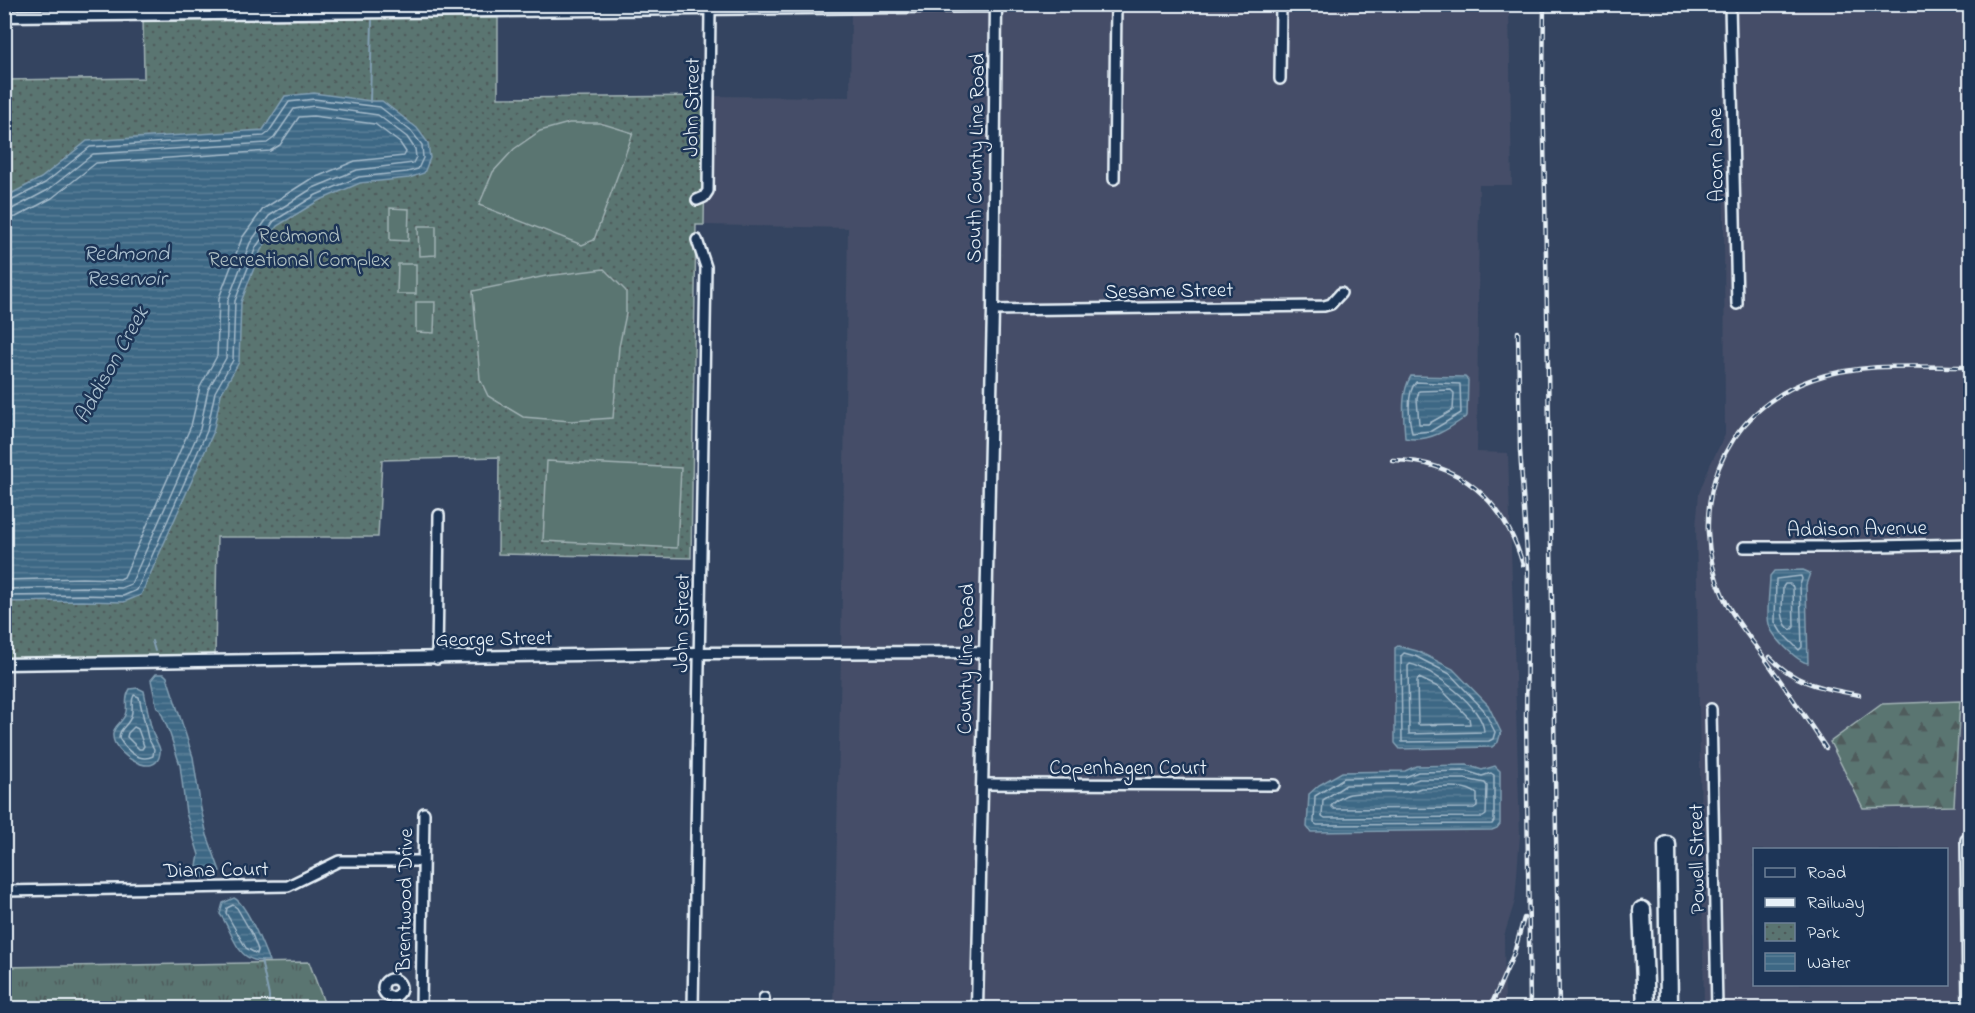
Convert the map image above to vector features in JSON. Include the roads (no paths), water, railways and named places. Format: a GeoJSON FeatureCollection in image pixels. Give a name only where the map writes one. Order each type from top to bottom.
{"type":"FeatureCollection","features":[{"type":"Feature","properties":{"kind":"highway"},"geometry":{"type":"LineString","coordinates":[[1667,845],[1670,1008]]}},
{"type":"Feature","properties":{"kind":"highway"},"geometry":{"type":"LineString","coordinates":[[1642,910],[1646,1008]]}},
{"type":"Feature","properties":{"kind":"street"},"geometry":{"type":"LineString","coordinates":[[1114,179],[1116,4]]}},
{"type":"Feature","properties":{"kind":"street"},"geometry":{"type":"LineString","coordinates":[[1280,79],[1281,4]]}},
{"type":"Feature","properties":{"kind":"street","name":"Acorn Lane"},"geometry":{"type":"LineString","coordinates":[[1730,4],[1737,304]]}},
{"type":"Feature","properties":{"kind":"street"},"geometry":{"type":"LineString","coordinates":[[4,16],[996,5]]}},
{"type":"Feature","properties":{"kind":"street","name":"South County Line Road"},"geometry":{"type":"LineString","coordinates":[[993,310],[996,5]]}},
{"type":"Feature","properties":{"kind":"street","name":"John Street"},"geometry":{"type":"LineString","coordinates":[[697,200],[704,197],[708,191],[710,8]]}},
{"type":"Feature","properties":{"kind":"street","name":"John Street"},"geometry":{"type":"LineString","coordinates":[[693,1008],[706,267],[697,240]]}},
{"type":"Feature","properties":{"kind":"street","name":"Sesame Street"},"geometry":{"type":"LineString","coordinates":[[993,310],[1324,306],[1331,304],[1341,293]]}},
{"type":"Feature","properties":{"kind":"street","name":"County Line Road"},"geometry":{"type":"LineString","coordinates":[[977,1008],[993,310]]}},
{"type":"Feature","properties":{"kind":"street"},"geometry":{"type":"LineString","coordinates":[[437,659],[439,515]]}},
{"type":"Feature","properties":{"kind":"street","name":"Addison Avenue"},"geometry":{"type":"LineString","coordinates":[[1744,547],[1971,543]]}},
{"type":"Feature","properties":{"kind":"street","name":"George Street"},"geometry":{"type":"LineString","coordinates":[[4,664],[437,659],[699,653],[985,652]]}},
{"type":"Feature","properties":{"kind":"street","name":"Powell Street"},"geometry":{"type":"LineString","coordinates":[[1711,709],[1718,1008]]}},
{"type":"Feature","properties":{"kind":"street","name":"Copenhagen Court"},"geometry":{"type":"LineString","coordinates":[[982,784],[1274,785]]}},
{"type":"Feature","properties":{"kind":"street","name":"Brentwood Drive"},"geometry":{"type":"LineString","coordinates":[[421,1008],[424,813]]}},
{"type":"Feature","properties":{"kind":"street"},"geometry":{"type":"LineString","coordinates":[[1966,840],[1968,1008]]}},
{"type":"Feature","properties":{"kind":"street","name":"Diana Court"},"geometry":{"type":"LineString","coordinates":[[4,891],[288,886],[339,861],[423,861]]}},
{"type":"Feature","properties":{"kind":"street","name":"Brentwood Drive"},"geometry":{"type":"LineString","coordinates":[[401,988],[421,988]]}},
{"type":"Feature","properties":{"kind":"water","name":"Redmond Reservoir"},"geometry":{"type":"Polygon","coordinates":[[[314,93],[382,101],[417,128],[428,143],[430,158],[424,173],[409,178],[360,183],[318,201],[277,226],[261,250],[241,302],[239,362],[221,394],[213,433],[141,595],[124,602],[5,602],[5,197],[41,178],[87,141],[263,130],[285,96],[314,93]]]}},
{"type":"Feature","properties":{"kind":"water"},"geometry":{"type":"Polygon","coordinates":[[[1411,376],[1465,377],[1468,380],[1467,416],[1446,430],[1430,437],[1405,438],[1404,398],[1411,376]]]}},
{"type":"Feature","properties":{"kind":"water"},"geometry":{"type":"Polygon","coordinates":[[[1803,570],[1810,573],[1806,585],[1808,663],[1791,653],[1779,641],[1768,620],[1770,576],[1774,571],[1803,570]]]}},
{"type":"Feature","properties":{"kind":"water"},"geometry":{"type":"Polygon","coordinates":[[[1398,646],[1417,651],[1453,669],[1488,705],[1501,732],[1498,742],[1492,747],[1400,749],[1395,743],[1395,648],[1398,646]]]}},
{"type":"Feature","properties":{"kind":"water"},"geometry":{"type":"Polygon","coordinates":[[[156,674],[164,674],[167,677],[193,757],[207,835],[220,871],[201,878],[195,877],[199,855],[186,813],[180,765],[170,734],[157,708],[151,680],[156,674]]]}},
{"type":"Feature","properties":{"kind":"water"},"geometry":{"type":"Polygon","coordinates":[[[138,688],[144,691],[151,726],[160,749],[157,761],[151,765],[135,762],[126,756],[114,742],[113,734],[125,715],[130,689],[138,688]]]}},
{"type":"Feature","properties":{"kind":"water"},"geometry":{"type":"Polygon","coordinates":[[[1467,765],[1482,770],[1495,766],[1500,771],[1500,824],[1497,828],[1492,830],[1311,832],[1307,827],[1309,794],[1319,785],[1342,772],[1405,771],[1416,766],[1467,765]]]}},
{"type":"Feature","properties":{"kind":"water"},"geometry":{"type":"Polygon","coordinates":[[[234,898],[249,917],[269,961],[248,957],[242,953],[234,940],[220,914],[223,903],[234,898]]]}},
{"type":"Feature","properties":{"kind":"waterway","name":"Addison Creek"},"geometry":{"type":"LineString","coordinates":[[370,102],[372,21]]}},
{"type":"Feature","properties":{"kind":"waterway","name":"Addison Creek"},"geometry":{"type":"LineString","coordinates":[[152,641],[155,651]]}},
{"type":"Feature","properties":{"kind":"waterway","name":"Addison Creek"},"geometry":{"type":"LineString","coordinates":[[261,960],[269,996],[269,1008]]}},
{"type":"Feature","properties":{"kind":"railway"},"geometry":{"type":"LineString","coordinates":[[1544,4],[1543,80],[1559,1008]]}},
{"type":"Feature","properties":{"kind":"railway"},"geometry":{"type":"LineString","coordinates":[[1518,332],[1520,450],[1528,569],[1526,717],[1530,1008]]}},
{"type":"Feature","properties":{"kind":"railway"},"geometry":{"type":"LineString","coordinates":[[1826,748],[1735,618],[1724,598],[1713,565],[1708,532],[1710,499],[1719,468],[1733,439],[1754,414],[1781,394],[1813,379],[1871,368],[1970,367]]}},
{"type":"Feature","properties":{"kind":"railway"},"geometry":{"type":"LineString","coordinates":[[1392,460],[1438,467],[1476,488],[1504,522],[1515,542],[1523,565]]}},
{"type":"Feature","properties":{"kind":"railway"},"geometry":{"type":"LineString","coordinates":[[1770,657],[1790,674],[1811,684],[1859,695]]}},
{"type":"Feature","properties":{"kind":"railway"},"geometry":{"type":"LineString","coordinates":[[1490,1008],[1514,953],[1524,918]]}},
{"type":"Feature","properties":{"kind":"park label","name":"Redmond Recreational Complex"},"geometry":{"type":"Point","coordinates":[299,247]}}]}
